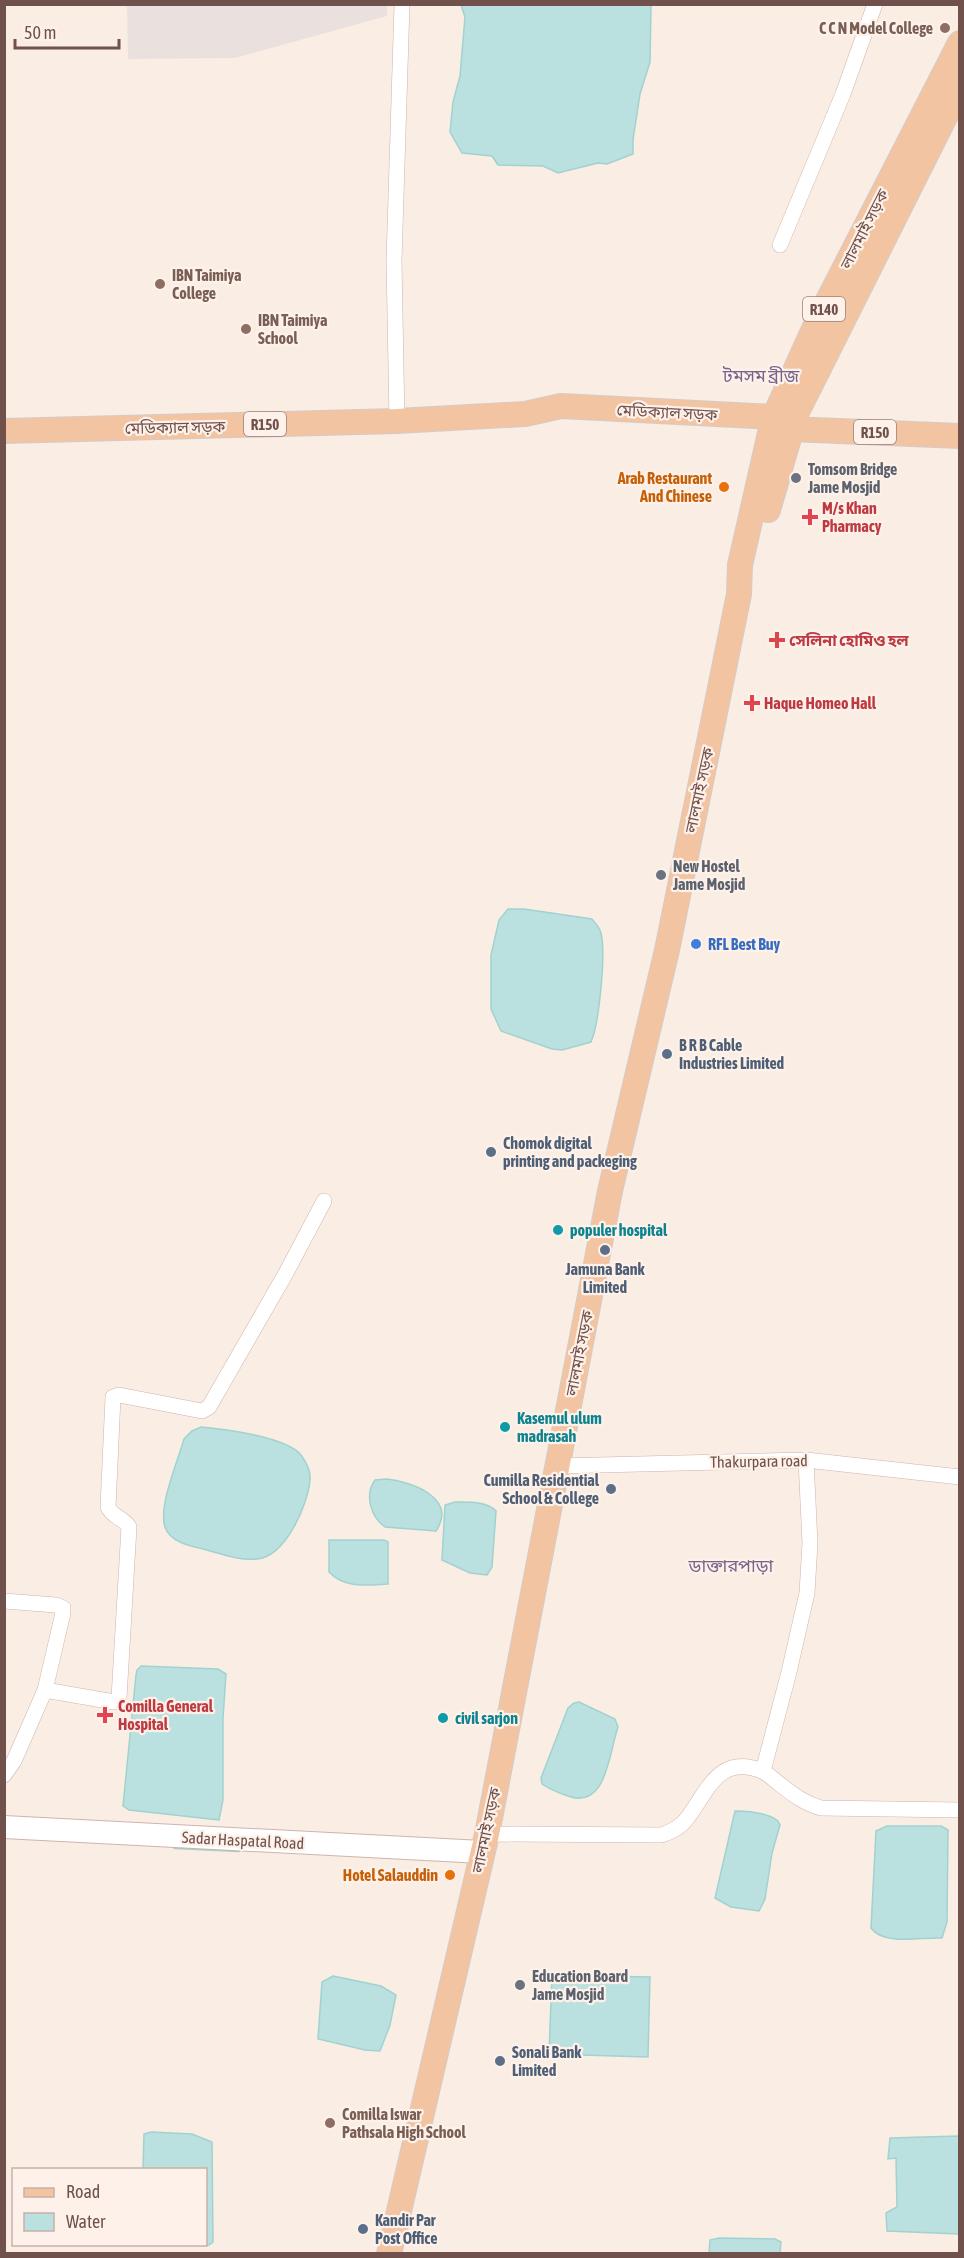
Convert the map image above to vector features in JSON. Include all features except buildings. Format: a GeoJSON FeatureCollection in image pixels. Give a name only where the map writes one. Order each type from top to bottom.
{"type":"FeatureCollection","features":[{"type":"Feature","properties":{"kind":"main road","name":"লালমাই সড়ক"},"geometry":{"type":"LineString","coordinates":[[389,2253],[485,1843],[610,1191],[667,950],[739,594],[755,557],[782,423],[953,85],[960,43]]}},
{"type":"Feature","properties":{"kind":"main road","name":"মেডিক্যাল সড়ক"},"geometry":{"type":"LineString","coordinates":[[4,431],[397,421],[525,414],[561,406],[668,420],[782,423]]}},
{"type":"Feature","properties":{"kind":"main road","name":"R150"},"geometry":{"type":"LineString","coordinates":[[782,423],[960,422]]}},
{"type":"Feature","properties":{"kind":"main road","name":"R150"},"geometry":{"type":"LineString","coordinates":[[782,423],[960,436]]}},
{"type":"Feature","properties":{"kind":"street"},"geometry":{"type":"LineString","coordinates":[[397,421],[394,261],[402,4]]}},
{"type":"Feature","properties":{"kind":"street"},"geometry":{"type":"LineString","coordinates":[[780,245],[843,94],[875,4]]}},
{"type":"Feature","properties":{"kind":"street"},"geometry":{"type":"LineString","coordinates":[[45,1690],[114,1702],[119,1698],[129,1527],[124,1521],[110,1513],[108,1507],[113,1397],[119,1395],[202,1411],[209,1407],[286,1273],[324,1201]]}},
{"type":"Feature","properties":{"kind":"street"},"geometry":{"type":"LineString","coordinates":[[763,1771],[807,1593],[810,1543],[806,1460]]}},
{"type":"Feature","properties":{"kind":"street","name":"Thakurpara road"},"geometry":{"type":"LineString","coordinates":[[557,1466],[806,1460],[960,1477]]}},
{"type":"Feature","properties":{"kind":"street"},"geometry":{"type":"LineString","coordinates":[[4,1601],[56,1605],[63,1608],[45,1690],[14,1761],[4,1775]]}},
{"type":"Feature","properties":{"kind":"street"},"geometry":{"type":"LineString","coordinates":[[485,1843],[662,1835],[672,1832],[684,1822],[709,1784],[723,1772],[740,1765],[763,1771],[805,1803],[821,1808],[960,1810]]}},
{"type":"Feature","properties":{"kind":"street","name":"Sadar Haspatal Road"},"geometry":{"type":"LineString","coordinates":[[4,1827],[485,1843]]}},
{"type":"Feature","properties":{"kind":"shaded area"},"geometry":{"type":"Polygon","coordinates":[[[387,4],[387,16],[235,58],[128,59],[127,5],[387,4]]]}},
{"type":"Feature","properties":{"kind":"water"},"geometry":{"type":"Polygon","coordinates":[[[461,5],[651,5],[650,62],[640,94],[633,154],[607,164],[598,163],[558,173],[543,166],[498,165],[492,156],[462,153],[450,132],[453,102],[460,76],[465,17],[461,5]]]}},
{"type":"Feature","properties":{"kind":"water"},"geometry":{"type":"Polygon","coordinates":[[[508,909],[524,909],[592,919],[599,927],[603,953],[601,986],[597,1019],[591,1042],[562,1050],[552,1049],[501,1031],[491,1009],[491,955],[499,920],[508,909]]]}},
{"type":"Feature","properties":{"kind":"water"},"geometry":{"type":"Polygon","coordinates":[[[201,1427],[254,1435],[283,1443],[301,1455],[306,1464],[310,1480],[300,1515],[286,1540],[267,1556],[243,1559],[181,1543],[171,1536],[165,1527],[166,1496],[184,1439],[192,1431],[201,1427]]]}},
{"type":"Feature","properties":{"kind":"water"},"geometry":{"type":"Polygon","coordinates":[[[387,1479],[419,1488],[437,1501],[441,1509],[441,1519],[436,1531],[385,1527],[380,1523],[373,1512],[370,1492],[375,1480],[387,1479]]]}},
{"type":"Feature","properties":{"kind":"water"},"geometry":{"type":"Polygon","coordinates":[[[455,1502],[487,1505],[496,1511],[492,1567],[487,1575],[470,1573],[442,1560],[445,1505],[455,1502]]]}},
{"type":"Feature","properties":{"kind":"water"},"geometry":{"type":"Polygon","coordinates":[[[329,1540],[384,1540],[388,1542],[388,1584],[349,1584],[335,1577],[329,1572],[329,1540]]]}},
{"type":"Feature","properties":{"kind":"water"},"geometry":{"type":"Polygon","coordinates":[[[141,1666],[218,1669],[226,1674],[223,1718],[223,1800],[219,1820],[129,1810],[123,1806],[136,1675],[141,1666]]]}},
{"type":"Feature","properties":{"kind":"water"},"geometry":{"type":"Polygon","coordinates":[[[579,1702],[615,1719],[618,1727],[609,1764],[599,1787],[591,1795],[581,1798],[552,1790],[542,1784],[541,1778],[568,1708],[579,1702]]]}},
{"type":"Feature","properties":{"kind":"water"},"geometry":{"type":"Polygon","coordinates":[[[735,1811],[763,1814],[778,1821],[780,1825],[772,1853],[765,1899],[759,1911],[731,1907],[715,1898],[735,1811]]]}},
{"type":"Feature","properties":{"kind":"water"},"geometry":{"type":"Polygon","coordinates":[[[887,1826],[941,1826],[948,1830],[947,1922],[942,1938],[894,1939],[877,1934],[871,1928],[876,1831],[887,1826]]]}},
{"type":"Feature","properties":{"kind":"water"},"geometry":{"type":"Polygon","coordinates":[[[552,1975],[650,1977],[648,2057],[549,2054],[552,1975]]]}},
{"type":"Feature","properties":{"kind":"water"},"geometry":{"type":"Polygon","coordinates":[[[333,1976],[381,1986],[396,1995],[390,2025],[380,2051],[365,2050],[318,2039],[322,1982],[333,1976]]]}},
{"type":"Feature","properties":{"kind":"water"},"geometry":{"type":"Polygon","coordinates":[[[151,2132],[192,2134],[212,2142],[213,2242],[209,2245],[207,2245],[207,2168],[143,2168],[144,2134],[151,2132]]]}},
{"type":"Feature","properties":{"kind":"water"},"geometry":{"type":"Polygon","coordinates":[[[959,2136],[959,2234],[887,2231],[886,2213],[897,2207],[896,2158],[888,2159],[890,2138],[959,2136]]]}},
{"type":"Feature","properties":{"kind":"water"},"geometry":{"type":"Polygon","coordinates":[[[719,2238],[775,2239],[781,2242],[780,2253],[709,2253],[710,2240],[719,2238]]]}},
{"type":"Feature","properties":{"kind":"waterway"},"geometry":{"type":"LineString","coordinates":[[175,1847],[239,1850]]}},
{"type":"Feature","properties":{"kind":"place","name":"C C N Model College"},"geometry":{"type":"Point","coordinates":[945,28]}},
{"type":"Feature","properties":{"kind":"place","name":"IBN Taimiya College"},"geometry":{"type":"Point","coordinates":[160,284]}},
{"type":"Feature","properties":{"kind":"place","name":"IBN Taimiya School"},"geometry":{"type":"Point","coordinates":[246,329]}},
{"type":"Feature","properties":{"kind":"place","name":"Tomsom Bridge Jame Mosjid"},"geometry":{"type":"Point","coordinates":[796,478]}},
{"type":"Feature","properties":{"kind":"place","name":"Arab Restaurant And Chinese"},"geometry":{"type":"Point","coordinates":[724,487]}},
{"type":"Feature","properties":{"kind":"place","name":"M/s Khan Pharmacy"},"geometry":{"type":"Point","coordinates":[810,517]}},
{"type":"Feature","properties":{"kind":"place","name":"সেলিনা হোমিও হল"},"geometry":{"type":"Point","coordinates":[777,640]}},
{"type":"Feature","properties":{"kind":"place","name":"Haque Homeo Hall"},"geometry":{"type":"Point","coordinates":[752,703]}},
{"type":"Feature","properties":{"kind":"place","name":"New Hostel Jame Mosjid"},"geometry":{"type":"Point","coordinates":[661,875]}},
{"type":"Feature","properties":{"kind":"place","name":"RFL Best Buy"},"geometry":{"type":"Point","coordinates":[696,944]}},
{"type":"Feature","properties":{"kind":"place","name":"B R B Cable Industries Limited"},"geometry":{"type":"Point","coordinates":[667,1054]}},
{"type":"Feature","properties":{"kind":"place","name":"Chomok digital printing and packeging"},"geometry":{"type":"Point","coordinates":[491,1152]}},
{"type":"Feature","properties":{"kind":"place","name":"populer hospital"},"geometry":{"type":"Point","coordinates":[558,1230]}},
{"type":"Feature","properties":{"kind":"place","name":"Jamuna Bank Limited"},"geometry":{"type":"Point","coordinates":[605,1250]}},
{"type":"Feature","properties":{"kind":"place","name":"Kasemul ulum madrasah"},"geometry":{"type":"Point","coordinates":[505,1427]}},
{"type":"Feature","properties":{"kind":"place","name":"Cumilla Residential School & College"},"geometry":{"type":"Point","coordinates":[611,1489]}},
{"type":"Feature","properties":{"kind":"place","name":"Comilla General Hospital"},"geometry":{"type":"Point","coordinates":[105,1715]}},
{"type":"Feature","properties":{"kind":"place","name":"civil sarjon"},"geometry":{"type":"Point","coordinates":[443,1718]}},
{"type":"Feature","properties":{"kind":"place","name":"Hotel Salauddin"},"geometry":{"type":"Point","coordinates":[450,1875]}},
{"type":"Feature","properties":{"kind":"place","name":"Education Board Jame Mosjid"},"geometry":{"type":"Point","coordinates":[520,1985]}},
{"type":"Feature","properties":{"kind":"place","name":"Sonali Bank Limited"},"geometry":{"type":"Point","coordinates":[500,2061]}},
{"type":"Feature","properties":{"kind":"place","name":"Comilla Iswar Pathsala High School"},"geometry":{"type":"Point","coordinates":[330,2123]}},
{"type":"Feature","properties":{"kind":"place","name":"Kandir Par Post Office"},"geometry":{"type":"Point","coordinates":[363,2229]}},
{"type":"Feature","properties":{"kind":"district","name":"টমসম ব্রীজ"},"geometry":{"type":"Point","coordinates":[761,375]}},
{"type":"Feature","properties":{"kind":"district","name":"ডাক্তারপাড়া"},"geometry":{"type":"Point","coordinates":[731,1565]}}]}
